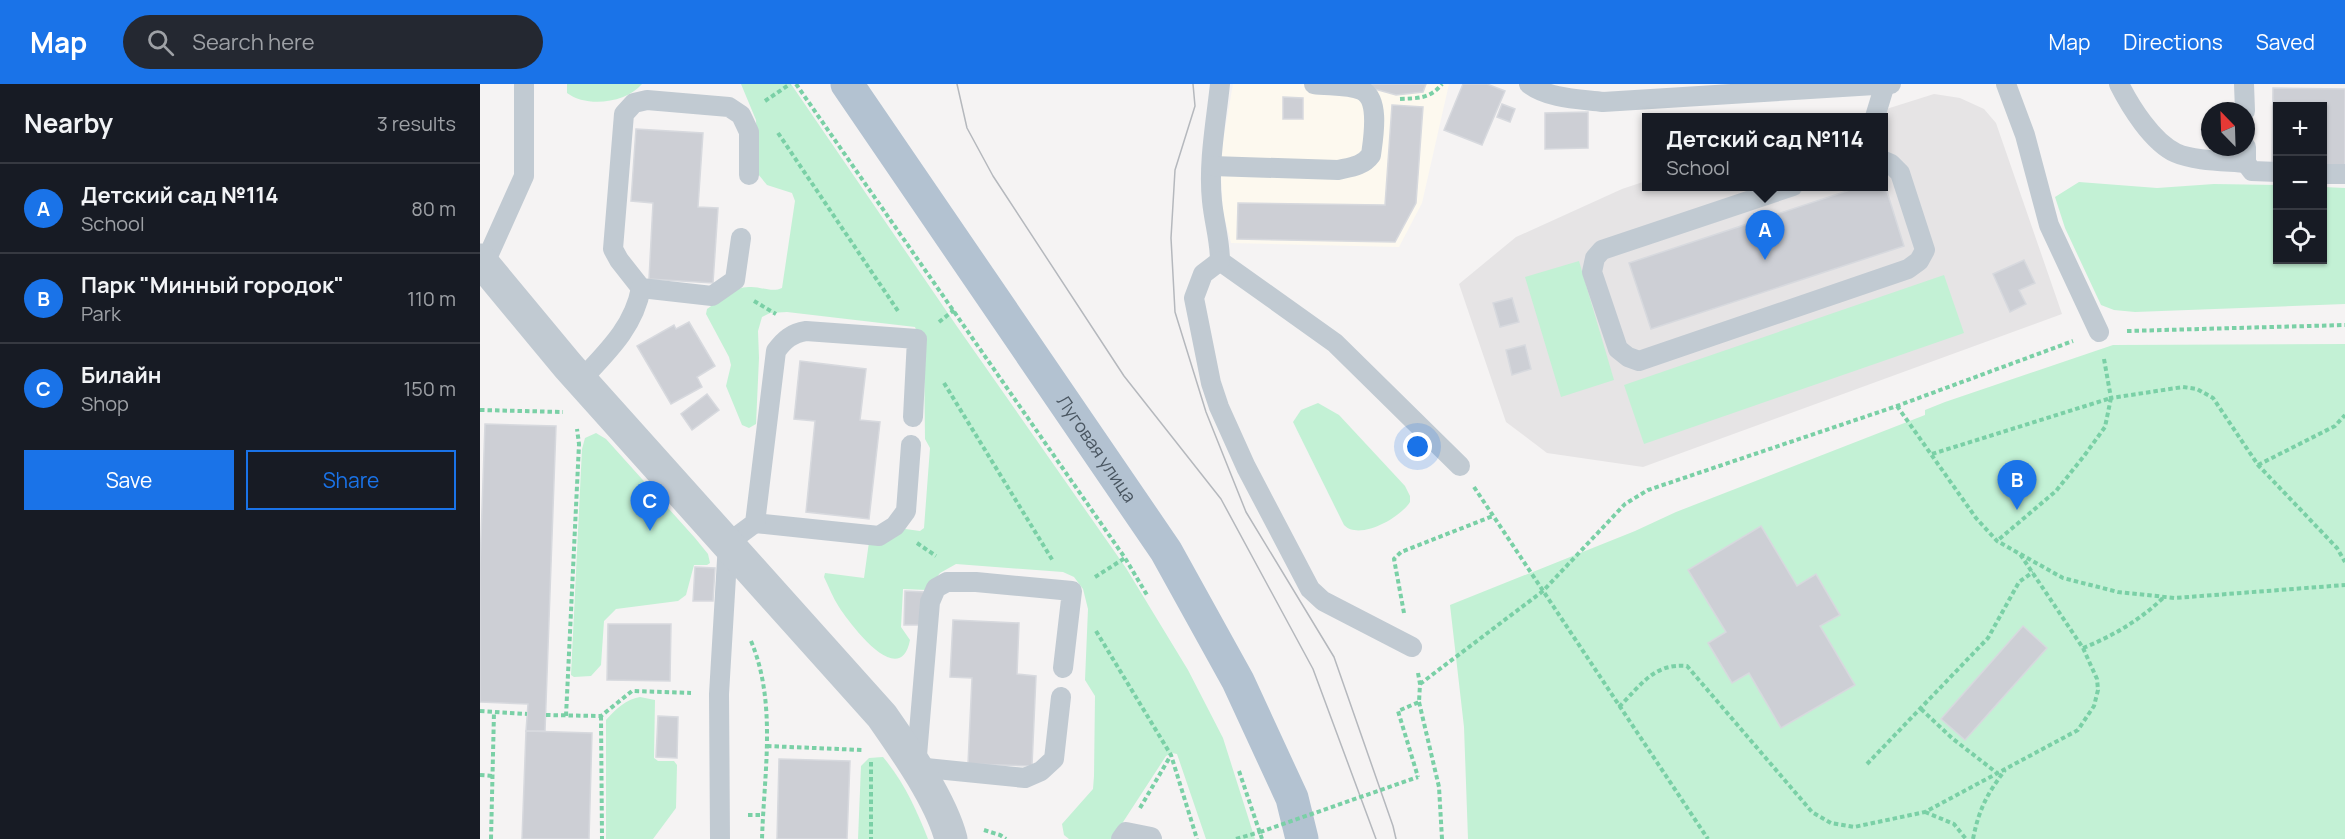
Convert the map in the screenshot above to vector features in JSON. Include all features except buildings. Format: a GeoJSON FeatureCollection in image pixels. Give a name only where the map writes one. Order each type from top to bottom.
{"type":"FeatureCollection","features":[{"type":"Feature","properties":{"kind":"main road","name":"Луговая улица"},"geometry":{"type":"LineString","coordinates":[[859,89],[1166,551],[1238,681],[1292,798],[1302,839]]}},
{"type":"Feature","properties":{"kind":"street"},"geometry":{"type":"LineString","coordinates":[[482,262],[581,380],[882,716],[916,767],[948,825],[951,839]]}},
{"type":"Feature","properties":{"kind":"lane"},"geometry":{"type":"LineString","coordinates":[[482,262],[524,177],[524,84]]}},
{"type":"Feature","properties":{"kind":"lane"},"geometry":{"type":"LineString","coordinates":[[1220,84],[1212,166],[1212,200],[1220,244],[1220,261]]}},
{"type":"Feature","properties":{"kind":"lane"},"geometry":{"type":"LineString","coordinates":[[1212,166],[1338,170],[1356,166],[1371,155],[1374,112],[1370,99],[1361,90],[1314,84]]}},
{"type":"Feature","properties":{"kind":"lane"},"geometry":{"type":"LineString","coordinates":[[1529,84],[1565,97],[1603,102],[1890,84]]}},
{"type":"Feature","properties":{"kind":"lane"},"geometry":{"type":"LineString","coordinates":[[1876,113],[1885,84]]}},
{"type":"Feature","properties":{"kind":"lane"},"geometry":{"type":"LineString","coordinates":[[2006,84],[2025,135],[2049,225],[2099,332]]}},
{"type":"Feature","properties":{"kind":"lane"},"geometry":{"type":"LineString","coordinates":[[2120,84],[2154,136],[2175,153],[2205,159],[2236,156]]}},
{"type":"Feature","properties":{"kind":"lane"},"geometry":{"type":"LineString","coordinates":[[2244,84],[2245,102]]}},
{"type":"Feature","properties":{"kind":"lane"},"geometry":{"type":"LineString","coordinates":[[741,238],[735,280],[712,296],[641,288],[613,249],[624,114],[634,103],[647,100],[729,107],[741,115],[749,132],[749,175]]}},
{"type":"Feature","properties":{"kind":"lane"},"geometry":{"type":"LineString","coordinates":[[2246,156],[2253,171],[2273,172]]}},
{"type":"Feature","properties":{"kind":"lane"},"geometry":{"type":"LineString","coordinates":[[1778,191],[1602,250],[1595,258],[1592,272],[1618,349],[1638,361],[1908,269],[1919,261],[1925,250],[1900,173],[1888,162]]}},
{"type":"Feature","properties":{"kind":"lane"},"geometry":{"type":"LineString","coordinates":[[2327,174],[2345,174]]}},
{"type":"Feature","properties":{"kind":"lane"},"geometry":{"type":"LineString","coordinates":[[1220,261],[1335,344],[1461,466]]}},
{"type":"Feature","properties":{"kind":"lane"},"geometry":{"type":"LineString","coordinates":[[1220,261],[1203,274],[1194,298],[1210,384],[1218,407],[1246,467],[1310,589],[1323,601],[1412,647]]}},
{"type":"Feature","properties":{"kind":"lane"},"geometry":{"type":"LineString","coordinates":[[581,380],[615,344],[628,325],[638,306],[641,288]]}},
{"type":"Feature","properties":{"kind":"lane"},"geometry":{"type":"LineString","coordinates":[[755,523],[776,351],[785,340],[797,332],[806,331],[917,339],[913,417]]}},
{"type":"Feature","properties":{"kind":"lane"},"geometry":{"type":"LineString","coordinates":[[720,839],[719,694],[728,543],[755,523],[879,536],[895,526],[906,511],[911,445]]}},
{"type":"Feature","properties":{"kind":"lane"},"geometry":{"type":"LineString","coordinates":[[1061,698],[1054,759],[1041,771],[1025,778],[916,767],[930,602],[936,588],[947,582],[976,582],[1072,591],[1063,668]]}},
{"type":"Feature","properties":{"kind":"lane"},"geometry":{"type":"LineString","coordinates":[[1123,835],[1151,837],[1152,839]]}},
{"type":"Feature","properties":{"kind":"path"},"geometry":{"type":"LineString","coordinates":[[796,84],[1125,558],[1150,598]]}},
{"type":"Feature","properties":{"kind":"path"},"geometry":{"type":"LineString","coordinates":[[1374,112],[1382,104],[1397,99],[1426,97],[1442,84]]}},
{"type":"Feature","properties":{"kind":"path"},"geometry":{"type":"LineString","coordinates":[[772,124],[917,339],[1171,755],[1197,839]]}},
{"type":"Feature","properties":{"kind":"path"},"geometry":{"type":"LineString","coordinates":[[726,288],[758,303],[806,331]]}},
{"type":"Feature","properties":{"kind":"path"},"geometry":{"type":"LineString","coordinates":[[1420,684],[1543,591],[1625,504],[1648,490],[1898,406],[2099,332],[2345,326]]}},
{"type":"Feature","properties":{"kind":"path"},"geometry":{"type":"LineString","coordinates":[[1997,541],[2055,491],[2105,427],[2110,398],[2099,332]]}},
{"type":"Feature","properties":{"kind":"path"},"geometry":{"type":"LineString","coordinates":[[1931,454],[2110,398],[2183,387],[2197,389],[2213,398],[2258,465],[2337,548],[2345,562]]}},
{"type":"Feature","properties":{"kind":"path"},"geometry":{"type":"LineString","coordinates":[[1898,406],[1976,518],[1997,541],[2063,578],[2118,592],[2175,598],[2345,585]]}},
{"type":"Feature","properties":{"kind":"path"},"geometry":{"type":"LineString","coordinates":[[480,410],[564,412],[569,417]]}},
{"type":"Feature","properties":{"kind":"path"},"geometry":{"type":"LineString","coordinates":[[2258,465],[2335,426],[2345,415]]}},
{"type":"Feature","properties":{"kind":"path"},"geometry":{"type":"LineString","coordinates":[[566,716],[579,444],[574,422]]}},
{"type":"Feature","properties":{"kind":"path"},"geometry":{"type":"LineString","coordinates":[[1401,552],[1493,516],[1708,839]]}},
{"type":"Feature","properties":{"kind":"path"},"geometry":{"type":"LineString","coordinates":[[1619,707],[1656,670],[1673,665],[1687,666],[1812,812],[1831,823],[1854,828],[1925,812],[2078,730],[2094,706],[2098,690],[2097,679],[2083,648],[2020,554]]}},
{"type":"Feature","properties":{"kind":"path"},"geometry":{"type":"LineString","coordinates":[[1072,591],[1125,558]]}},
{"type":"Feature","properties":{"kind":"path"},"geometry":{"type":"LineString","coordinates":[[1867,764],[1988,638],[2019,582],[2033,572]]}},
{"type":"Feature","properties":{"kind":"path"},"geometry":{"type":"LineString","coordinates":[[2083,648],[2108,638],[2151,609],[2164,597]]}},
{"type":"Feature","properties":{"kind":"path"},"geometry":{"type":"LineString","coordinates":[[723,601],[748,633],[761,664],[766,703],[767,746],[762,839]]}},
{"type":"Feature","properties":{"kind":"path"},"geometry":{"type":"LineString","coordinates":[[546,715],[601,716],[632,691],[719,694]]}},
{"type":"Feature","properties":{"kind":"path"},"geometry":{"type":"LineString","coordinates":[[1419,702],[1439,787],[1442,839]]}},
{"type":"Feature","properties":{"kind":"path"},"geometry":{"type":"LineString","coordinates":[[1921,709],[1953,739],[1997,773]]}},
{"type":"Feature","properties":{"kind":"path"},"geometry":{"type":"LineString","coordinates":[[480,711],[527,714]]}},
{"type":"Feature","properties":{"kind":"path"},"geometry":{"type":"LineString","coordinates":[[1236,839],[1419,777],[1398,711]]}},
{"type":"Feature","properties":{"kind":"path"},"geometry":{"type":"LineString","coordinates":[[491,839],[494,712]]}},
{"type":"Feature","properties":{"kind":"path"},"geometry":{"type":"LineString","coordinates":[[601,716],[602,839]]}},
{"type":"Feature","properties":{"kind":"path"},"geometry":{"type":"LineString","coordinates":[[767,746],[871,751],[871,839]]}},
{"type":"Feature","properties":{"kind":"path"},"geometry":{"type":"LineString","coordinates":[[1123,835],[1171,755]]}},
{"type":"Feature","properties":{"kind":"path"},"geometry":{"type":"LineString","coordinates":[[1238,768],[1262,839]]}},
{"type":"Feature","properties":{"kind":"path"},"geometry":{"type":"LineString","coordinates":[[1973,839],[1978,814],[1988,793],[2007,768]]}},
{"type":"Feature","properties":{"kind":"path"},"geometry":{"type":"LineString","coordinates":[[480,775],[493,776]]}},
{"type":"Feature","properties":{"kind":"path"},"geometry":{"type":"LineString","coordinates":[[1925,812],[1954,824],[1966,839]]}},
{"type":"Feature","properties":{"kind":"path"},"geometry":{"type":"LineString","coordinates":[[746,815],[762,815]]}},
{"type":"Feature","properties":{"kind":"shaded area"},"geometry":{"type":"Polygon","coordinates":[[[1233,84],[1449,84],[1422,203],[1399,247],[1231,243],[1223,212],[1220,158],[1233,84]]]}},
{"type":"Feature","properties":{"kind":"shaded area"},"geometry":{"type":"Polygon","coordinates":[[[1934,94],[1960,98],[1984,109],[1996,123],[2062,314],[1643,467],[1547,453],[1506,422],[1459,284],[1516,237],[1622,189],[1642,182],[1642,191],[1888,191],[1888,113],[1874,113],[1934,94]]]}},
{"type":"Feature","properties":{"kind":"green space"},"geometry":{"type":"Polygon","coordinates":[[[567,84],[642,84],[626,96],[595,102],[575,98],[567,93],[567,84]]]}},
{"type":"Feature","properties":{"kind":"green space"},"geometry":{"type":"Polygon","coordinates":[[[741,84],[791,84],[1126,568],[1188,670],[1223,738],[1255,839],[1206,839],[1177,754],[1172,753],[1166,756],[1112,839],[1069,839],[1064,835],[1062,824],[1093,789],[1094,776],[1095,696],[1085,680],[1088,609],[1083,589],[1074,577],[1063,572],[956,564],[940,573],[927,590],[903,589],[901,627],[910,640],[905,654],[896,659],[875,649],[839,607],[824,577],[825,573],[864,578],[869,542],[898,528],[920,531],[924,528],[930,448],[925,439],[924,350],[915,327],[787,312],[770,313],[762,317],[758,331],[756,424],[749,428],[742,425],[726,386],[731,365],[729,357],[706,314],[707,309],[738,289],[753,287],[774,290],[782,288],[795,201],[792,193],[767,185],[758,174],[756,120],[741,84]]]}},
{"type":"Feature","properties":{"kind":"green space"},"geometry":{"type":"Polygon","coordinates":[[[2079,182],[2157,188],[2214,184],[2273,185],[2273,264],[2327,264],[2327,187],[2345,188],[2345,304],[2135,312],[2114,310],[2101,305],[2065,228],[2055,197],[2079,182]]]}},
{"type":"Feature","properties":{"kind":"green space"},"geometry":{"type":"Polygon","coordinates":[[[1579,261],[1614,380],[1561,397],[1525,277],[1579,261]]]}},
{"type":"Feature","properties":{"kind":"green space"},"geometry":{"type":"Polygon","coordinates":[[[1944,275],[1964,333],[1644,444],[1624,385],[1944,275]]]}},
{"type":"Feature","properties":{"kind":"green space"},"geometry":{"type":"Polygon","coordinates":[[[2345,344],[2345,839],[1468,839],[1464,727],[1450,605],[1635,531],[1676,512],[1925,415],[1925,410],[1945,402],[2113,345],[2345,344]]]}},
{"type":"Feature","properties":{"kind":"green space"},"geometry":{"type":"Polygon","coordinates":[[[1318,403],[1339,415],[1405,486],[1410,502],[1389,521],[1369,529],[1359,530],[1344,525],[1293,422],[1301,410],[1318,403]]]}},
{"type":"Feature","properties":{"kind":"green space"},"geometry":{"type":"Polygon","coordinates":[[[596,433],[606,439],[695,538],[708,554],[710,563],[694,565],[686,595],[678,601],[616,609],[604,621],[601,665],[591,676],[574,677],[571,675],[582,449],[585,438],[596,433]]]}},
{"type":"Feature","properties":{"kind":"green space"},"geometry":{"type":"Polygon","coordinates":[[[640,697],[655,700],[654,758],[658,761],[674,761],[677,765],[676,808],[653,839],[606,839],[606,720],[625,703],[640,697]]]}},
{"type":"Feature","properties":{"kind":"green space"},"geometry":{"type":"Polygon","coordinates":[[[883,757],[909,796],[928,839],[858,839],[861,766],[869,758],[883,757]]]}},
{"type":"Feature","properties":{"kind":"tram line"},"geometry":{"type":"LineString","coordinates":[[957,84],[967,128],[993,176],[1124,376],[1221,499],[1313,669],[1376,839]]}},
{"type":"Feature","properties":{"kind":"tram line"},"geometry":{"type":"LineString","coordinates":[[1193,84],[1195,106],[1175,170],[1171,238],[1175,312],[1206,412],[1246,512],[1334,657],[1396,839]]}},
{"type":"Feature","properties":{"kind":"place","name":"Детский сад №114"},"geometry":{"type":"Point","coordinates":[1765,260]}},
{"type":"Feature","properties":{"kind":"place","name":"Парк \"Минный городок\""},"geometry":{"type":"Point","coordinates":[2017,510]}},
{"type":"Feature","properties":{"kind":"place","name":"Билайн"},"geometry":{"type":"Point","coordinates":[650,531]}}]}
